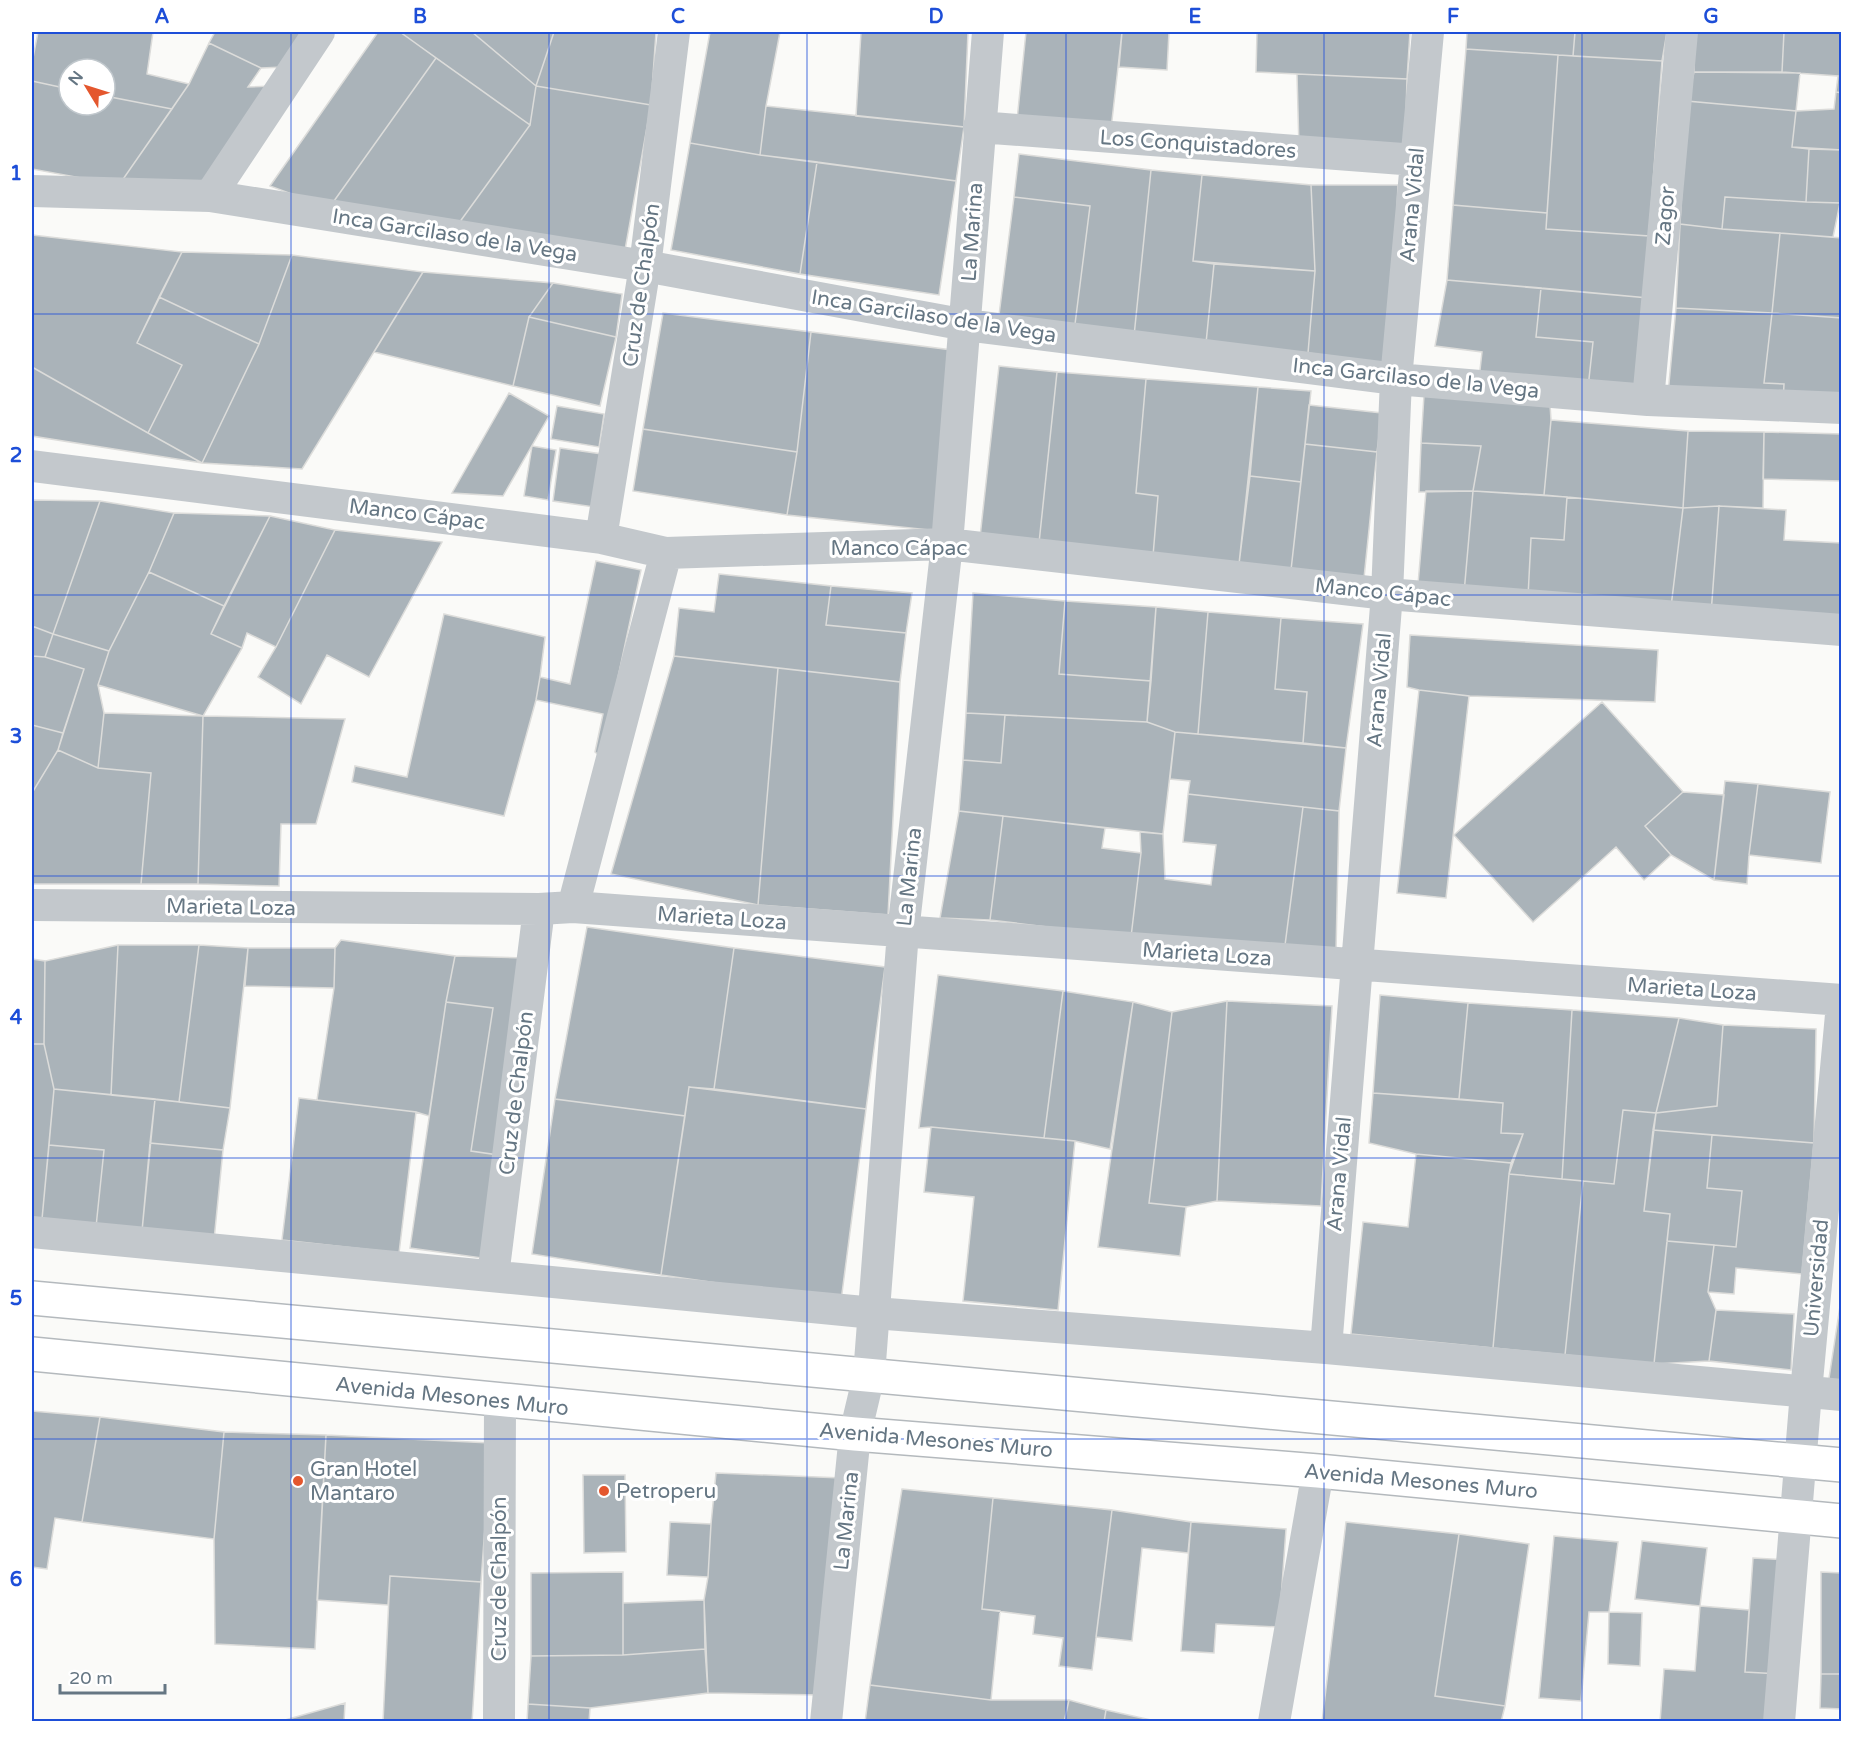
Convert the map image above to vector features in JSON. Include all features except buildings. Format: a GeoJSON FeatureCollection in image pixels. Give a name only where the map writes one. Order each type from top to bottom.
{"type":"FeatureCollection","features":[{"type":"Feature","properties":{"kind":"highway"},"geometry":{"type":"LineString","coordinates":[[32,1298],[1842,1465]]}},
{"type":"Feature","properties":{"kind":"highway","name":"Avenida Mesones Muro"},"geometry":{"type":"LineString","coordinates":[[32,1354],[855,1434],[1318,1471],[1842,1521]]}},
{"type":"Feature","properties":{"kind":"street"},"geometry":{"type":"LineString","coordinates":[[210,196],[320,32]]}},
{"type":"Feature","properties":{"kind":"street","name":"Cruz de Chalpón"},"geometry":{"type":"LineString","coordinates":[[601,538],[645,266],[674,32]]}},
{"type":"Feature","properties":{"kind":"street","name":"La Marina"},"geometry":{"type":"LineString","coordinates":[[826,1722],[855,1434],[869,1375],[903,932],[947,544],[988,32]]}},
{"type":"Feature","properties":{"kind":"street","name":"Arana Vidal"},"geometry":{"type":"LineString","coordinates":[[1326,1348],[1387,594],[1396,380],[1428,32]]}},
{"type":"Feature","properties":{"kind":"street","name":"Zagor"},"geometry":{"type":"LineString","coordinates":[[1648,400],[1682,32]]}},
{"type":"Feature","properties":{"kind":"street","name":"Los Conquistadores"},"geometry":{"type":"LineString","coordinates":[[979,127],[1416,160]]}},
{"type":"Feature","properties":{"kind":"street","name":"Inca Garcilaso de la Vega"},"geometry":{"type":"LineString","coordinates":[[32,191],[210,196],[645,266],[966,325],[1396,380],[1648,400],[1842,408]]}},
{"type":"Feature","properties":{"kind":"street","name":"Manco Cápac"},"geometry":{"type":"LineString","coordinates":[[32,466],[601,538],[666,553],[947,544],[1387,594],[1842,630]]}},
{"type":"Feature","properties":{"kind":"street"},"geometry":{"type":"LineString","coordinates":[[573,907],[666,553]]}},
{"type":"Feature","properties":{"kind":"street","name":"Marieta Loza"},"geometry":{"type":"LineString","coordinates":[[32,905],[539,909],[573,907],[1842,1002]]}},
{"type":"Feature","properties":{"kind":"street","name":"Cruz de Chalpón"},"geometry":{"type":"LineString","coordinates":[[493,1276],[539,909]]}},
{"type":"Feature","properties":{"kind":"street","name":"Universidad"},"geometry":{"type":"LineString","coordinates":[[1779,1722],[1806,1392],[1842,1002]]}},
{"type":"Feature","properties":{"kind":"street"},"geometry":{"type":"LineString","coordinates":[[32,1232],[874,1312],[1326,1348],[1842,1395]]}},
{"type":"Feature","properties":{"kind":"street","name":"Cruz de Chalpón"},"geometry":{"type":"LineString","coordinates":[[499,1722],[500,1401]]}},
{"type":"Feature","properties":{"kind":"street"},"geometry":{"type":"LineString","coordinates":[[1274,1722],[1318,1471]]}},
{"type":"Feature","properties":{"kind":"place","name":"Gran Hotel Mantaro"},"geometry":{"type":"Point","coordinates":[298,1481]}},
{"type":"Feature","properties":{"kind":"place","name":"Petroperu"},"geometry":{"type":"Point","coordinates":[604,1491]}}]}
